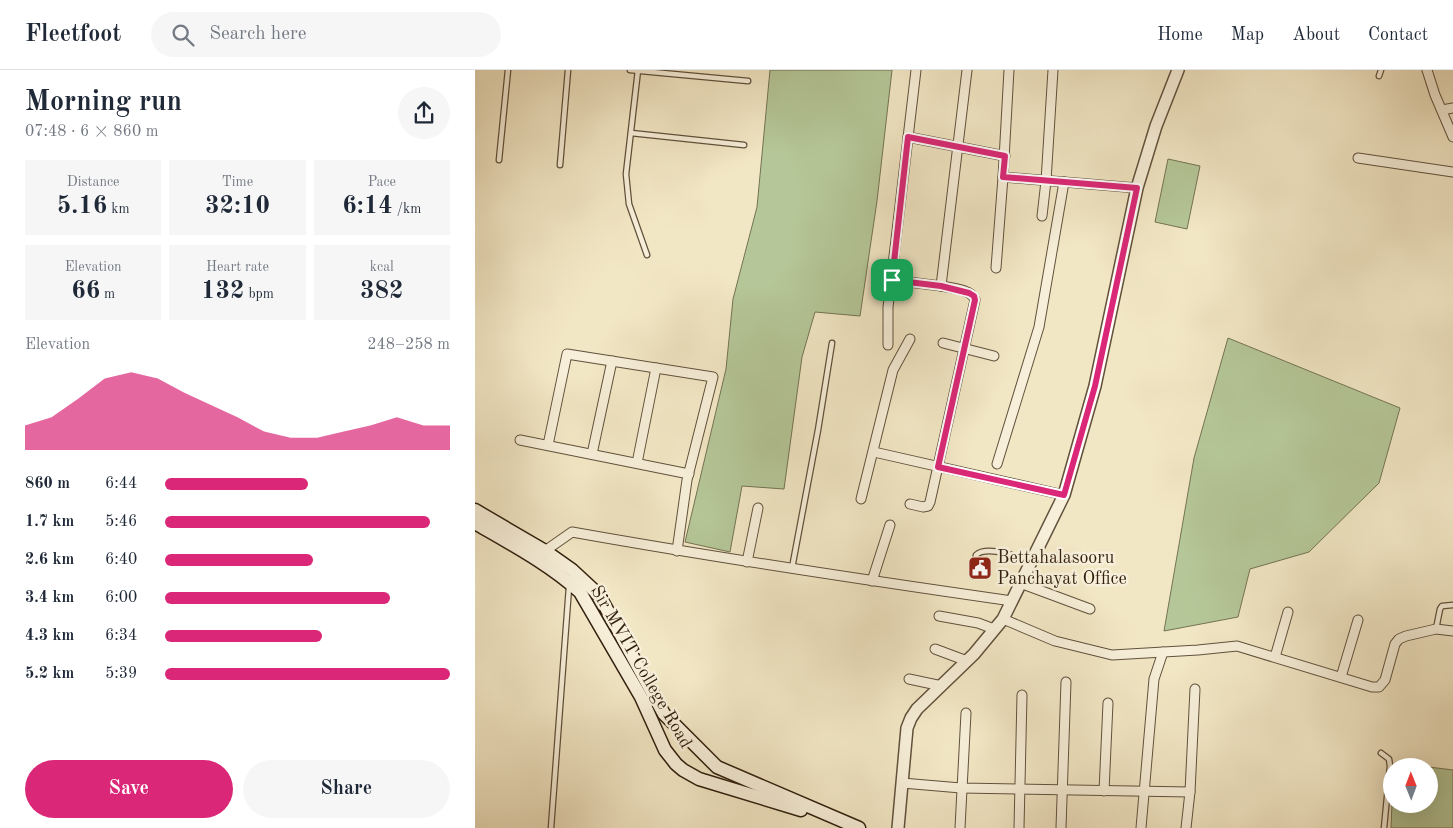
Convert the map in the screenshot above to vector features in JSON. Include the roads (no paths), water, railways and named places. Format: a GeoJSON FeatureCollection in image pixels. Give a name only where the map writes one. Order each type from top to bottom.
{"type":"FeatureCollection","features":[{"type":"Feature","properties":{"kind":"main road","name":"Sir MVIT College Road"},"geometry":{"type":"LineString","coordinates":[[475,510],[541,555],[580,592],[641,697],[665,750],[676,764],[690,775],[699,779],[820,816],[842,828]]}},
{"type":"Feature","properties":{"kind":"main road","name":"Sir MVIT College Road"},"geometry":{"type":"LineString","coordinates":[[475,523],[572,570],[599,595],[664,714],[717,767],[859,828]]}},
{"type":"Feature","properties":{"kind":"street"},"geometry":{"type":"LineString","coordinates":[[888,345],[888,307],[916,70]]}},
{"type":"Feature","properties":{"kind":"street"},"geometry":{"type":"LineString","coordinates":[[941,286],[967,70]]}},
{"type":"Feature","properties":{"kind":"street"},"geometry":{"type":"LineString","coordinates":[[996,268],[1005,156],[1009,70]]}},
{"type":"Feature","properties":{"kind":"street"},"geometry":{"type":"LineString","coordinates":[[1042,216],[1047,181],[1053,70]]}},
{"type":"Feature","properties":{"kind":"street"},"geometry":{"type":"LineString","coordinates":[[898,828],[907,728],[911,718],[967,661],[1003,618],[1064,495],[1095,386],[1137,188],[1156,126],[1178,70]]}},
{"type":"Feature","properties":{"kind":"street"},"geometry":{"type":"LineString","coordinates":[[1427,70],[1453,137]]}},
{"type":"Feature","properties":{"kind":"street"},"geometry":{"type":"LineString","coordinates":[[1442,110],[1453,108]]}},
{"type":"Feature","properties":{"kind":"street"},"geometry":{"type":"LineString","coordinates":[[908,137],[1005,156]]}},
{"type":"Feature","properties":{"kind":"street"},"geometry":{"type":"LineString","coordinates":[[1358,158],[1453,172]]}},
{"type":"Feature","properties":{"kind":"street"},"geometry":{"type":"LineString","coordinates":[[1003,177],[1137,188]]}},
{"type":"Feature","properties":{"kind":"street"},"geometry":{"type":"LineString","coordinates":[[997,464],[1039,328],[1064,182]]}},
{"type":"Feature","properties":{"kind":"street"},"geometry":{"type":"LineString","coordinates":[[892,280],[941,286],[969,293],[974,296],[975,300],[928,506],[923,507],[910,504]]}},
{"type":"Feature","properties":{"kind":"street"},"geometry":{"type":"LineString","coordinates":[[861,499],[893,370],[910,339]]}},
{"type":"Feature","properties":{"kind":"street"},"geometry":{"type":"LineString","coordinates":[[943,343],[994,356]]}},
{"type":"Feature","properties":{"kind":"street"},"geometry":{"type":"LineString","coordinates":[[548,446],[567,354],[713,378],[689,474],[677,551]]}},
{"type":"Feature","properties":{"kind":"street"},"geometry":{"type":"LineString","coordinates":[[593,454],[612,361]]}},
{"type":"Feature","properties":{"kind":"street"},"geometry":{"type":"LineString","coordinates":[[637,463],[656,368]]}},
{"type":"Feature","properties":{"kind":"street"},"geometry":{"type":"LineString","coordinates":[[520,440],[689,474]]}},
{"type":"Feature","properties":{"kind":"street"},"geometry":{"type":"LineString","coordinates":[[874,452],[1064,495]]}},
{"type":"Feature","properties":{"kind":"street"},"geometry":{"type":"LineString","coordinates":[[747,562],[758,508]]}},
{"type":"Feature","properties":{"kind":"street"},"geometry":{"type":"LineString","coordinates":[[872,581],[890,525]]}},
{"type":"Feature","properties":{"kind":"street"},"geometry":{"type":"LineString","coordinates":[[541,555],[572,532],[747,562],[1012,600]]}},
{"type":"Feature","properties":{"kind":"street"},"geometry":{"type":"LineString","coordinates":[[1020,583],[1090,609]]}},
{"type":"Feature","properties":{"kind":"street"},"geometry":{"type":"LineString","coordinates":[[1275,657],[1288,612]]}},
{"type":"Feature","properties":{"kind":"street"},"geometry":{"type":"LineString","coordinates":[[939,616],[978,623],[994,629]]}},
{"type":"Feature","properties":{"kind":"street"},"geometry":{"type":"LineString","coordinates":[[1003,618],[1055,641],[1112,655],[1237,646],[1372,687],[1379,687],[1385,680],[1390,657],[1399,639],[1436,629],[1453,631]]}},
{"type":"Feature","properties":{"kind":"street"},"geometry":{"type":"LineString","coordinates":[[1341,677],[1358,620]]}},
{"type":"Feature","properties":{"kind":"street"},"geometry":{"type":"LineString","coordinates":[[935,649],[967,661]]}},
{"type":"Feature","properties":{"kind":"street"},"geometry":{"type":"LineString","coordinates":[[1141,828],[1154,679],[1163,652]]}},
{"type":"Feature","properties":{"kind":"street"},"geometry":{"type":"LineString","coordinates":[[909,679],[942,686]]}},
{"type":"Feature","properties":{"kind":"street"},"geometry":{"type":"LineString","coordinates":[[1061,828],[1066,682]]}},
{"type":"Feature","properties":{"kind":"street"},"geometry":{"type":"LineString","coordinates":[[1186,828],[1190,792],[1195,689]]}},
{"type":"Feature","properties":{"kind":"street"},"geometry":{"type":"LineString","coordinates":[[1019,828],[1022,695]]}},
{"type":"Feature","properties":{"kind":"street"},"geometry":{"type":"LineString","coordinates":[[1104,791],[1108,703]]}},
{"type":"Feature","properties":{"kind":"street"},"geometry":{"type":"LineString","coordinates":[[960,828],[966,713]]}},
{"type":"Feature","properties":{"kind":"street"},"geometry":{"type":"LineString","coordinates":[[902,783],[961,788],[1190,792]]}},
{"type":"Feature","properties":{"kind":"lane"},"geometry":{"type":"LineString","coordinates":[[499,160],[508,70]]}},
{"type":"Feature","properties":{"kind":"lane"},"geometry":{"type":"LineString","coordinates":[[560,165],[568,70]]}},
{"type":"Feature","properties":{"kind":"lane"},"geometry":{"type":"LineString","coordinates":[[630,70],[748,82]]}},
{"type":"Feature","properties":{"kind":"lane"},"geometry":{"type":"LineString","coordinates":[[638,70],[626,174],[629,204],[647,256]]}},
{"type":"Feature","properties":{"kind":"lane"},"geometry":{"type":"LineString","coordinates":[[1379,76],[1381,70]]}},
{"type":"Feature","properties":{"kind":"lane"},"geometry":{"type":"LineString","coordinates":[[631,133],[744,144]]}},
{"type":"Feature","properties":{"kind":"lane"},"geometry":{"type":"LineString","coordinates":[[791,568],[832,343]]}},
{"type":"Feature","properties":{"kind":"lane"},"geometry":{"type":"LineString","coordinates":[[973,576],[978,552],[993,551],[1031,561]]}},
{"type":"Feature","properties":{"kind":"lane"},"geometry":{"type":"LineString","coordinates":[[551,828],[561,678],[570,583]]}},
{"type":"Feature","properties":{"kind":"lane"},"geometry":{"type":"LineString","coordinates":[[1436,629],[1442,606],[1453,605]]}},
{"type":"Feature","properties":{"kind":"lane"},"geometry":{"type":"LineString","coordinates":[[1381,753],[1389,759],[1390,766],[1385,828]]}},
{"type":"Feature","properties":{"kind":"place","name":"Bettahalasooru Panchayat Office"},"geometry":{"type":"Point","coordinates":[980,568]}}]}
